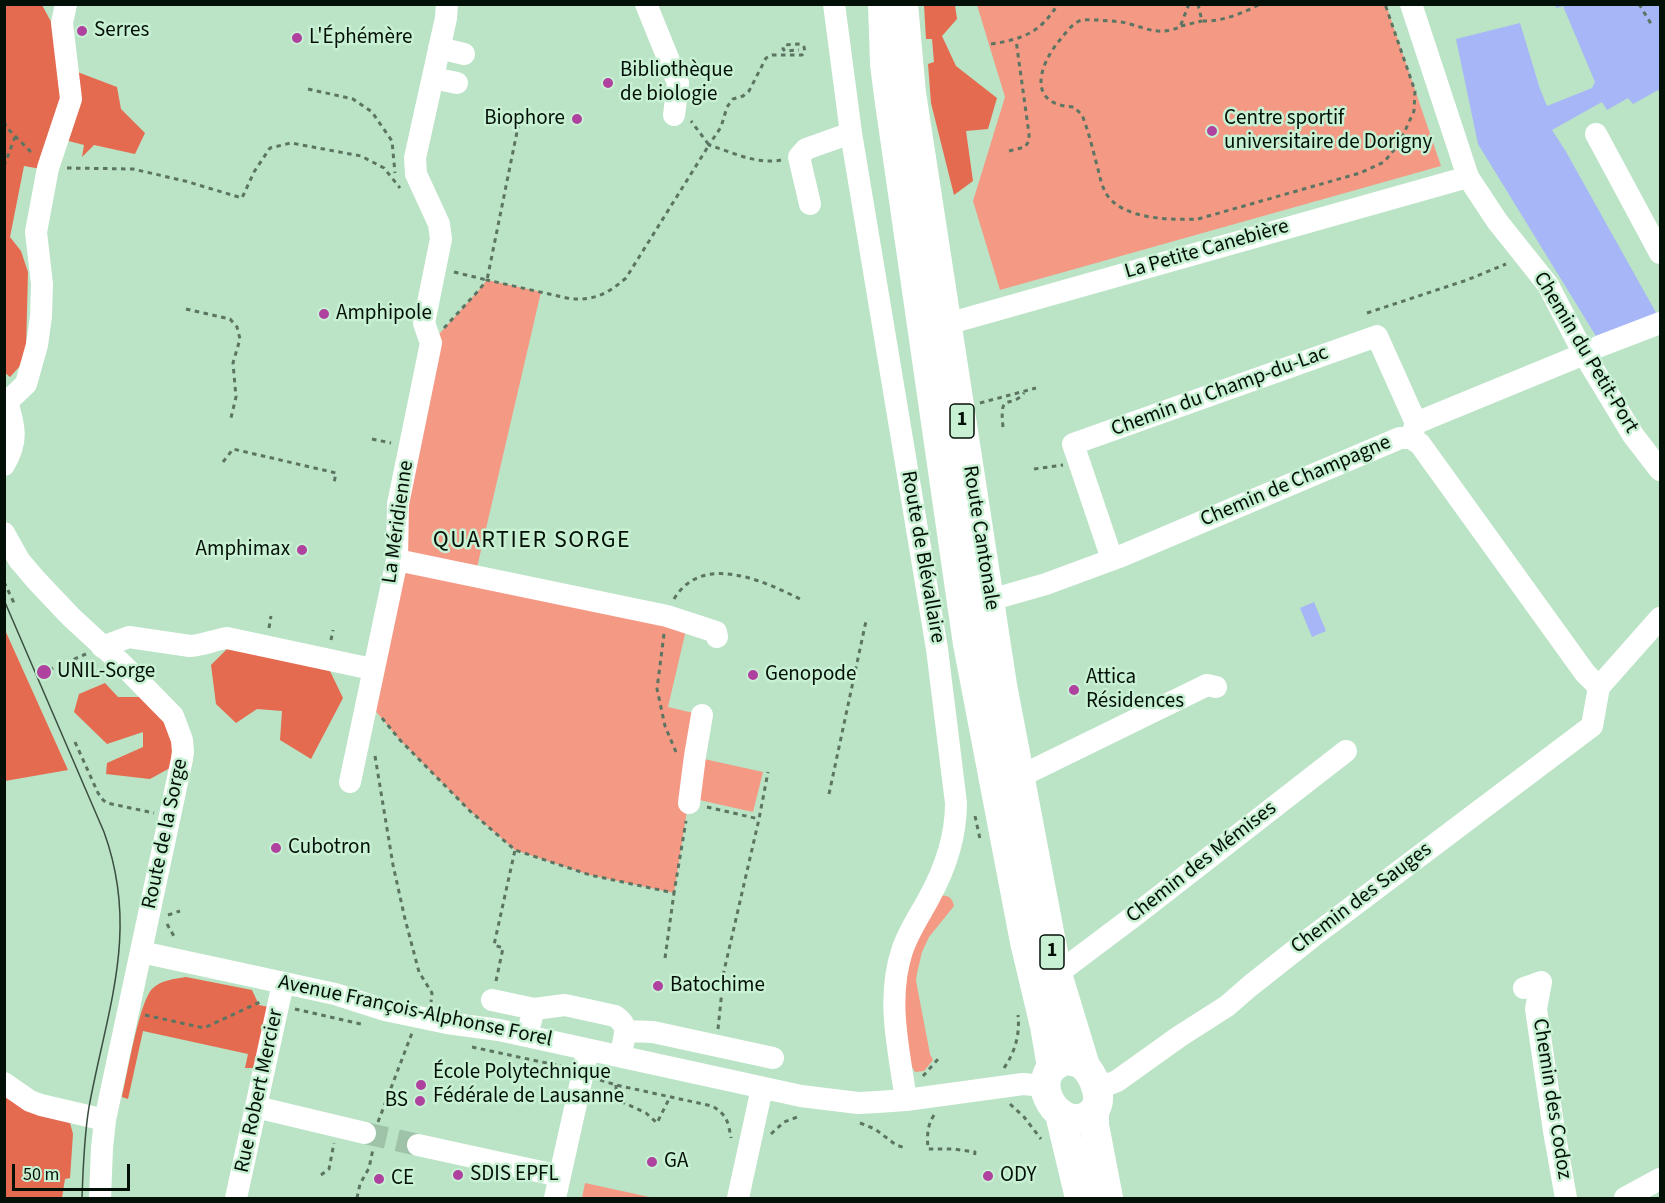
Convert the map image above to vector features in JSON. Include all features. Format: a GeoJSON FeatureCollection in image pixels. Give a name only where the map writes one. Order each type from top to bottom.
{"type":"FeatureCollection","features":[{"type":"Feature","properties":{"kind":"main road","name":"Route Cantonale"},"geometry":{"type":"LineString","coordinates":[[883,4],[885,64],[889,96],[968,644],[1025,942],[1045,1026],[1048,1077]]}},
{"type":"Feature","properties":{"kind":"main road","name":"Route Cantonale"},"geometry":{"type":"LineString","coordinates":[[903,4],[910,93],[998,662],[1057,974],[1092,1089],[1094,1125],[1107,1198]]}},
{"type":"Feature","properties":{"kind":"main road"},"geometry":{"type":"LineString","coordinates":[[939,438],[952,439],[957,446],[966,494],[978,524]]}},
{"type":"Feature","properties":{"kind":"main road"},"geometry":{"type":"LineString","coordinates":[[1060,1114],[1075,1120],[1086,1117],[1092,1089],[1078,1062],[1066,1060],[1058,1063],[1048,1077],[1047,1096],[1060,1114],[1080,1198]]}},
{"type":"Feature","properties":{"kind":"street","name":"La Méridienne"},"geometry":{"type":"LineString","coordinates":[[350,782],[372,669],[397,560],[398,504],[431,343],[424,323],[436,268],[441,231],[416,174],[415,158],[446,18],[447,4]]}},
{"type":"Feature","properties":{"kind":"street"},"geometry":{"type":"LineString","coordinates":[[646,4],[678,83],[674,115]]}},
{"type":"Feature","properties":{"kind":"street","name":"Route de Blévallaire"},"geometry":{"type":"LineString","coordinates":[[834,4],[851,133],[937,649],[956,802],[956,823],[940,876],[907,938],[895,978],[894,1010],[906,1100]]}},
{"type":"Feature","properties":{"kind":"street","name":"Chemin du Petit-Port"},"geometry":{"type":"LineString","coordinates":[[1411,4],[1468,177],[1497,221],[1548,285],[1584,354],[1633,435],[1660,470]]}},
{"type":"Feature","properties":{"kind":"street"},"geometry":{"type":"LineString","coordinates":[[4,465],[9,457],[15,436],[14,422],[5,401],[26,384],[37,345],[42,284],[36,232],[48,168],[70,99],[62,11]]}},
{"type":"Feature","properties":{"kind":"street"},"geometry":{"type":"LineString","coordinates":[[439,48],[464,54]]}},
{"type":"Feature","properties":{"kind":"street"},"geometry":{"type":"LineString","coordinates":[[433,78],[457,83]]}},
{"type":"Feature","properties":{"kind":"street"},"geometry":{"type":"LineString","coordinates":[[810,204],[799,157],[806,149],[851,133]]}},
{"type":"Feature","properties":{"kind":"street"},"geometry":{"type":"LineString","coordinates":[[1596,134],[1660,253]]}},
{"type":"Feature","properties":{"kind":"street","name":"La Petite Canebière"},"geometry":{"type":"LineString","coordinates":[[946,320],[961,320],[1468,177]]}},
{"type":"Feature","properties":{"kind":"street"},"geometry":{"type":"LineString","coordinates":[[1413,431],[1600,346],[1660,323]]}},
{"type":"Feature","properties":{"kind":"street","name":"Chemin du Champ-du-Lac"},"geometry":{"type":"LineString","coordinates":[[1112,559],[1073,444],[1377,336],[1413,431]]}},
{"type":"Feature","properties":{"kind":"street","name":"Chemin de Champagne"},"geometry":{"type":"LineString","coordinates":[[990,600],[1046,584],[1112,559],[1413,431],[1420,444],[1585,673],[1599,687]]}},
{"type":"Feature","properties":{"kind":"street","name":"Route de la Sorge"},"geometry":{"type":"LineString","coordinates":[[4,533],[20,560],[71,617],[121,663],[173,716],[179,729],[183,752],[105,1120],[100,1198]]}},
{"type":"Feature","properties":{"kind":"street"},"geometry":{"type":"LineString","coordinates":[[397,560],[667,616],[716,632],[717,637]]}},
{"type":"Feature","properties":{"kind":"street"},"geometry":{"type":"LineString","coordinates":[[1599,687],[1660,618]]}},
{"type":"Feature","properties":{"kind":"street"},"geometry":{"type":"LineString","coordinates":[[102,647],[129,637],[190,646],[268,632],[372,669]]}},
{"type":"Feature","properties":{"kind":"street"},"geometry":{"type":"LineString","coordinates":[[1019,777],[1207,686],[1216,687]]}},
{"type":"Feature","properties":{"kind":"street","name":"Chemin des Sauges"},"geometry":{"type":"LineString","coordinates":[[1092,1089],[1117,1081],[1227,1006],[1312,937],[1572,742],[1592,726],[1599,687]]}},
{"type":"Feature","properties":{"kind":"street"},"geometry":{"type":"LineString","coordinates":[[689,803],[702,715]]}},
{"type":"Feature","properties":{"kind":"street","name":"Chemin des Mémises"},"geometry":{"type":"LineString","coordinates":[[1057,974],[1346,751]]}},
{"type":"Feature","properties":{"kind":"street","name":"Avenue François-Alphonse Forel"},"geometry":{"type":"LineString","coordinates":[[141,952],[335,994],[385,1010],[437,1021],[499,1030],[801,1096],[858,1103],[906,1100],[1023,1084],[1048,1077]]}},
{"type":"Feature","properties":{"kind":"street","name":"Chemin des Codoz"},"geometry":{"type":"LineString","coordinates":[[1524,988],[1540,982],[1536,1010],[1566,1198]]}},
{"type":"Feature","properties":{"kind":"street","name":"Rue Robert Mercier"},"geometry":{"type":"LineString","coordinates":[[236,1198],[283,983]]}},
{"type":"Feature","properties":{"kind":"street"},"geometry":{"type":"LineString","coordinates":[[492,1000],[534,1009],[565,1005],[608,1014],[621,1020],[626,1031],[620,1057]]}},
{"type":"Feature","properties":{"kind":"street"},"geometry":{"type":"LineString","coordinates":[[527,1037],[534,1009]]}},
{"type":"Feature","properties":{"kind":"street"},"geometry":{"type":"LineString","coordinates":[[626,1031],[724,1036],[773,1058]]}},
{"type":"Feature","properties":{"kind":"street"},"geometry":{"type":"LineString","coordinates":[[718,1078],[724,1036]]}},
{"type":"Feature","properties":{"kind":"street"},"geometry":{"type":"LineString","coordinates":[[555,1198],[588,1050]]}},
{"type":"Feature","properties":{"kind":"street"},"geometry":{"type":"LineString","coordinates":[[4,1083],[30,1101],[105,1120]]}},
{"type":"Feature","properties":{"kind":"street"},"geometry":{"type":"LineString","coordinates":[[738,1198],[762,1088]]}},
{"type":"Feature","properties":{"kind":"street"},"geometry":{"type":"LineString","coordinates":[[256,1107],[372,1135]]}},
{"type":"Feature","properties":{"kind":"street"},"geometry":{"type":"LineString","coordinates":[[418,1145],[560,1176]]}},
{"type":"Feature","properties":{"kind":"street"},"geometry":{"type":"LineString","coordinates":[[1625,1198],[1660,1179]]}},
{"type":"Feature","properties":{"kind":"path"},"geometry":{"type":"LineString","coordinates":[[991,44],[1016,40],[1041,27],[1058,4]]}},
{"type":"Feature","properties":{"kind":"path"},"geometry":{"type":"LineString","coordinates":[[1180,27],[1189,4]]}},
{"type":"Feature","properties":{"kind":"path"},"geometry":{"type":"LineString","coordinates":[[1198,4],[1202,21]]}},
{"type":"Feature","properties":{"kind":"path"},"geometry":{"type":"LineString","coordinates":[[1260,4],[1227,18],[1212,22],[1202,21],[1160,32],[1120,22],[1080,21],[1070,28],[1054,48],[1041,71],[1042,92],[1048,100],[1061,106],[1074,107],[1082,115],[1102,183],[1107,195],[1114,203],[1133,213],[1157,218],[1198,219],[1360,173],[1384,162],[1399,144],[1414,111],[1414,91],[1385,4]]}},
{"type":"Feature","properties":{"kind":"path"},"geometry":{"type":"LineString","coordinates":[[1639,4],[1653,27]]}},
{"type":"Feature","properties":{"kind":"path"},"geometry":{"type":"LineString","coordinates":[[1009,151],[1025,147],[1029,141],[1016,40]]}},
{"type":"Feature","properties":{"kind":"path"},"geometry":{"type":"LineString","coordinates":[[436,268],[571,298],[584,299],[607,293],[626,278],[721,127],[727,107],[733,99],[749,91],[766,58],[772,55],[802,55],[805,52],[801,44],[786,44],[783,46],[785,51],[800,50]]}},
{"type":"Feature","properties":{"kind":"path"},"geometry":{"type":"LineString","coordinates":[[308,89],[353,99],[372,112],[392,141],[396,183]]}},
{"type":"Feature","properties":{"kind":"path"},"geometry":{"type":"LineString","coordinates":[[674,115],[692,122],[709,145],[756,160],[777,161],[799,157]]}},
{"type":"Feature","properties":{"kind":"path"},"geometry":{"type":"LineString","coordinates":[[431,343],[487,280],[520,117]]}},
{"type":"Feature","properties":{"kind":"path"},"geometry":{"type":"LineString","coordinates":[[4,122],[15,137],[48,168],[133,169],[242,198],[254,172],[270,148],[291,143],[361,156],[384,168],[402,191]]}},
{"type":"Feature","properties":{"kind":"path"},"geometry":{"type":"LineString","coordinates":[[4,166],[15,137]]}},
{"type":"Feature","properties":{"kind":"path"},"geometry":{"type":"LineString","coordinates":[[1367,313],[1467,280],[1524,256]]}},
{"type":"Feature","properties":{"kind":"path"},"geometry":{"type":"LineString","coordinates":[[186,309],[230,319],[237,327],[240,339],[233,363],[236,397],[230,422]]}},
{"type":"Feature","properties":{"kind":"path"},"geometry":{"type":"LineString","coordinates":[[975,405],[1036,388]]}},
{"type":"Feature","properties":{"kind":"path"},"geometry":{"type":"LineString","coordinates":[[1003,427],[1001,412],[1003,406],[1006,402],[1020,398],[1025,391]]}},
{"type":"Feature","properties":{"kind":"path"},"geometry":{"type":"LineString","coordinates":[[223,462],[233,449],[336,473],[334,483]]}},
{"type":"Feature","properties":{"kind":"path"},"geometry":{"type":"LineString","coordinates":[[1034,469],[1060,466]]}},
{"type":"Feature","properties":{"kind":"path"},"geometry":{"type":"LineString","coordinates":[[677,754],[665,726],[657,689],[667,616],[679,591],[692,579],[709,574],[730,573],[782,590],[802,600]]}},
{"type":"Feature","properties":{"kind":"path"},"geometry":{"type":"LineString","coordinates":[[4,582],[15,605]]}},
{"type":"Feature","properties":{"kind":"path"},"geometry":{"type":"LineString","coordinates":[[829,794],[866,621]]}},
{"type":"Feature","properties":{"kind":"path"},"geometry":{"type":"LineString","coordinates":[[49,670],[102,647]]}},
{"type":"Feature","properties":{"kind":"path"},"geometry":{"type":"LineString","coordinates":[[367,701],[400,740],[470,811],[514,850],[590,875],[674,893]]}},
{"type":"Feature","properties":{"kind":"path"},"geometry":{"type":"LineString","coordinates":[[75,742],[102,800],[170,816]]}},
{"type":"Feature","properties":{"kind":"path"},"geometry":{"type":"LineString","coordinates":[[375,755],[393,865],[419,972],[432,993],[430,1006]]}},
{"type":"Feature","properties":{"kind":"path"},"geometry":{"type":"LineString","coordinates":[[724,1036],[724,971],[768,781],[768,772]]}},
{"type":"Feature","properties":{"kind":"path"},"geometry":{"type":"LineString","coordinates":[[956,802],[971,800],[982,845]]}},
{"type":"Feature","properties":{"kind":"path"},"geometry":{"type":"LineString","coordinates":[[665,958],[689,803],[759,819]]}},
{"type":"Feature","properties":{"kind":"path"},"geometry":{"type":"LineString","coordinates":[[497,978],[503,948],[494,945],[514,850]]}},
{"type":"Feature","properties":{"kind":"path"},"geometry":{"type":"LineString","coordinates":[[175,938],[167,926],[167,920],[168,915],[180,910]]}},
{"type":"Feature","properties":{"kind":"path"},"geometry":{"type":"LineString","coordinates":[[128,1012],[204,1028],[260,1002],[268,1003]]}},
{"type":"Feature","properties":{"kind":"path"},"geometry":{"type":"LineString","coordinates":[[999,1075],[1010,1059],[1018,1037],[1017,1010]]}},
{"type":"Feature","properties":{"kind":"path"},"geometry":{"type":"LineString","coordinates":[[357,1198],[360,1184],[369,1168],[372,1135],[414,1030]]}},
{"type":"Feature","properties":{"kind":"path"},"geometry":{"type":"LineString","coordinates":[[467,1041],[471,1047],[567,1068]]}},
{"type":"Feature","properties":{"kind":"path"},"geometry":{"type":"LineString","coordinates":[[923,1076],[939,1058]]}},
{"type":"Feature","properties":{"kind":"path"},"geometry":{"type":"LineString","coordinates":[[597,1079],[712,1106],[723,1113],[728,1122],[732,1140]]}},
{"type":"Feature","properties":{"kind":"path"},"geometry":{"type":"LineString","coordinates":[[616,1085],[616,1093],[620,1101],[646,1113],[657,1123],[670,1097]]}},
{"type":"Feature","properties":{"kind":"path"},"geometry":{"type":"LineString","coordinates":[[1004,1098],[1024,1117],[1044,1144]]}},
{"type":"Feature","properties":{"kind":"path"},"geometry":{"type":"LineString","coordinates":[[939,1110],[932,1118],[927,1133],[928,1149],[950,1148],[975,1152],[974,1159]]}},
{"type":"Feature","properties":{"kind":"path"},"geometry":{"type":"LineString","coordinates":[[771,1134],[784,1122],[807,1114]]}},
{"type":"Feature","properties":{"kind":"path"},"geometry":{"type":"LineString","coordinates":[[849,1121],[874,1128],[896,1145],[904,1148]]}},
{"type":"Feature","properties":{"kind":"path"},"geometry":{"type":"LineString","coordinates":[[321,1175],[329,1169],[337,1126]]}},
{"type":"Feature","properties":{"kind":"shaded area"},"geometry":{"type":"Polygon","coordinates":[[[4,5],[42,5],[55,29],[59,65],[117,87],[121,109],[145,133],[135,154],[94,145],[82,157],[84,145],[53,137],[41,169],[24,166],[10,237],[21,251],[28,272],[26,349],[20,366],[10,377],[4,372],[4,5]]]}},
{"type":"Feature","properties":{"kind":"shaded area"},"geometry":{"type":"Polygon","coordinates":[[[924,5],[955,5],[957,19],[942,36],[956,66],[997,98],[988,129],[966,131],[973,181],[954,195],[931,103],[928,64],[934,62],[932,39],[926,39],[924,5]]]}},
{"type":"Feature","properties":{"kind":"shaded area","name":"Centre sportif universitaire de Dorigny"},"geometry":{"type":"Polygon","coordinates":[[[977,5],[1386,5],[1441,166],[1000,290],[973,201],[1005,97],[977,5]]]}},
{"type":"Feature","properties":{"kind":"shaded area"},"geometry":{"type":"Polygon","coordinates":[[[487,280],[541,292],[475,576],[686,630],[668,707],[702,715],[674,893],[590,875],[515,850],[470,811],[400,740],[367,701],[431,343],[487,280]]]}},
{"type":"Feature","properties":{"kind":"shaded area"},"geometry":{"type":"Polygon","coordinates":[[[5,630],[68,770],[5,781],[5,630]]]}},
{"type":"Feature","properties":{"kind":"shaded area"},"geometry":{"type":"Polygon","coordinates":[[[227,649],[329,669],[343,698],[311,759],[280,740],[282,711],[257,709],[236,723],[216,704],[211,665],[227,649]]]}},
{"type":"Feature","properties":{"kind":"shaded area"},"geometry":{"type":"Polygon","coordinates":[[[105,683],[118,697],[142,697],[175,729],[170,768],[150,779],[106,774],[107,763],[143,747],[143,732],[107,744],[74,712],[79,694],[105,683]]]}},
{"type":"Feature","properties":{"kind":"shaded area"},"geometry":{"type":"Polygon","coordinates":[[[704,759],[763,772],[753,812],[695,799],[704,759]]]}},
{"type":"Feature","properties":{"kind":"shaded area"},"geometry":{"type":"Polygon","coordinates":[[[940,895],[950,897],[954,906],[929,937],[922,952],[916,981],[933,1060],[924,1071],[915,1072],[909,1062],[903,1036],[907,957],[940,895]]]}},
{"type":"Feature","properties":{"kind":"shaded area"},"geometry":{"type":"Polygon","coordinates":[[[186,977],[252,990],[259,1005],[269,1007],[255,1068],[245,1068],[248,1054],[143,1031],[128,1099],[122,1097],[138,1024],[147,997],[159,984],[186,977]]]}},
{"type":"Feature","properties":{"kind":"shaded area"},"geometry":{"type":"Polygon","coordinates":[[[4,1095],[69,1119],[73,1134],[70,1178],[65,1179],[62,1198],[5,1198],[4,1095]]]}},
{"type":"Feature","properties":{"kind":"shaded area"},"geometry":{"type":"Polygon","coordinates":[[[585,1183],[654,1198],[582,1198],[585,1183]]]}},
{"type":"Feature","properties":{"kind":"water"},"geometry":{"type":"Polygon","coordinates":[[[1555,5],[1660,5],[1660,89],[1633,104],[1628,98],[1607,110],[1602,102],[1552,130],[1659,318],[1599,341],[1478,144],[1456,39],[1520,23],[1547,106],[1592,88],[1595,82],[1563,6],[1556,8],[1555,5]]]}},
{"type":"Feature","properties":{"kind":"water"},"geometry":{"type":"Polygon","coordinates":[[[1314,602],[1326,631],[1312,637],[1300,608],[1314,602]]]}},
{"type":"Feature","properties":{"kind":"tunnel"},"geometry":{"type":"LineString","coordinates":[[365,1133],[418,1145]]}},
{"type":"Feature","properties":{"kind":"tram line"},"geometry":{"type":"LineString","coordinates":[[4,600],[104,832],[114,868],[119,903],[120,937],[117,970],[89,1107],[82,1198]]}},
{"type":"Feature","properties":{"kind":"place","name":"Serres"},"geometry":{"type":"Point","coordinates":[82,31]}},
{"type":"Feature","properties":{"kind":"place","name":"L'Éphémère"},"geometry":{"type":"Point","coordinates":[297,38]}},
{"type":"Feature","properties":{"kind":"place","name":"Bibliothèque de biologie"},"geometry":{"type":"Point","coordinates":[608,83]}},
{"type":"Feature","properties":{"kind":"place","name":"Biophore"},"geometry":{"type":"Point","coordinates":[577,119]}},
{"type":"Feature","properties":{"kind":"place","name":"Centre sportif universitaire de Dorigny"},"geometry":{"type":"Point","coordinates":[1212,131]}},
{"type":"Feature","properties":{"kind":"place","name":"Amphipole"},"geometry":{"type":"Point","coordinates":[324,314]}},
{"type":"Feature","properties":{"kind":"place","name":"Amphimax"},"geometry":{"type":"Point","coordinates":[302,550]}},
{"type":"Feature","properties":{"kind":"place","name":"UNIL-Sorge"},"geometry":{"type":"Point","coordinates":[44,672]}},
{"type":"Feature","properties":{"kind":"place","name":"Genopode"},"geometry":{"type":"Point","coordinates":[753,675]}},
{"type":"Feature","properties":{"kind":"place","name":"Attica Résidences"},"geometry":{"type":"Point","coordinates":[1074,690]}},
{"type":"Feature","properties":{"kind":"place","name":"Cubotron"},"geometry":{"type":"Point","coordinates":[276,848]}},
{"type":"Feature","properties":{"kind":"place","name":"Batochime"},"geometry":{"type":"Point","coordinates":[658,986]}},
{"type":"Feature","properties":{"kind":"place","name":"École Polytechnique Fédérale de Lausanne"},"geometry":{"type":"Point","coordinates":[421,1085]}},
{"type":"Feature","properties":{"kind":"place","name":"BS"},"geometry":{"type":"Point","coordinates":[420,1101]}},
{"type":"Feature","properties":{"kind":"place","name":"GA"},"geometry":{"type":"Point","coordinates":[652,1162]}},
{"type":"Feature","properties":{"kind":"place","name":"SDIS EPFL"},"geometry":{"type":"Point","coordinates":[458,1175]}},
{"type":"Feature","properties":{"kind":"place","name":"ODY"},"geometry":{"type":"Point","coordinates":[988,1176]}},
{"type":"Feature","properties":{"kind":"place","name":"CE"},"geometry":{"type":"Point","coordinates":[379,1179]}},
{"type":"Feature","properties":{"kind":"district","name":"QUARTIER SORGE"},"geometry":{"type":"Point","coordinates":[532,542]}}]}
